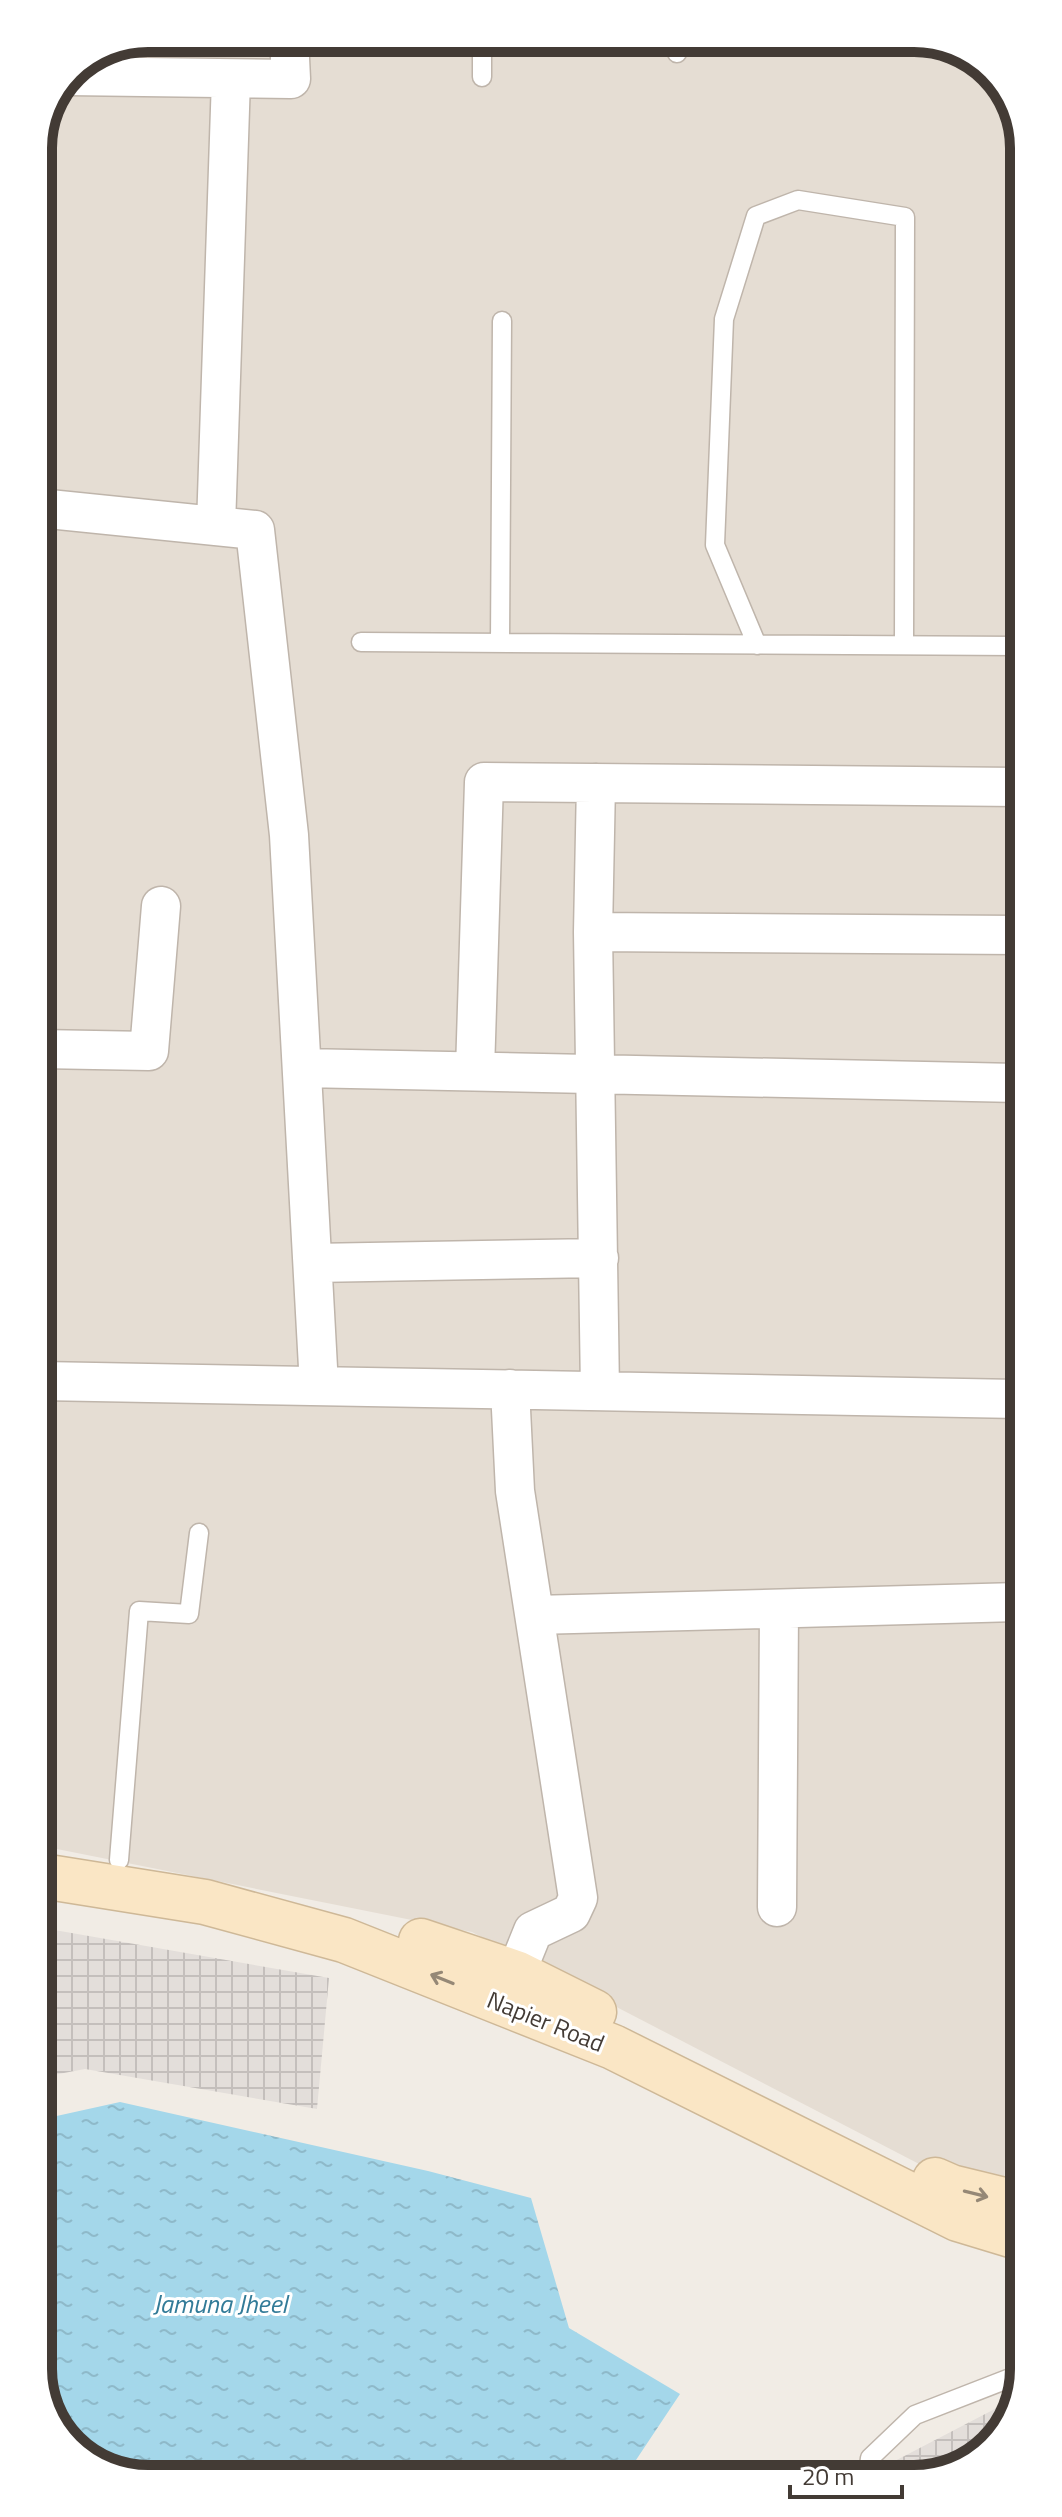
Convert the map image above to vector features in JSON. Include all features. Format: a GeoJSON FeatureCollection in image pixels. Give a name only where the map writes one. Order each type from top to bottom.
{"type":"FeatureCollection","features":[{"type":"Feature","properties":{"kind":"main road"},"geometry":{"type":"LineString","coordinates":[[52,1849],[119,1860],[343,1914],[951,2187],[1010,2202]]}},
{"type":"Feature","properties":{"kind":"main road","name":"Napier Road"},"geometry":{"type":"LineString","coordinates":[[52,1878],[205,1902],[508,1988],[613,2047],[958,2219],[1010,2235]]}},
{"type":"Feature","properties":{"kind":"street"},"geometry":{"type":"LineString","coordinates":[[93,69],[114,64],[231,79],[291,79],[290,52]]}},
{"type":"Feature","properties":{"kind":"street"},"geometry":{"type":"LineString","coordinates":[[216,526],[231,79]]}},
{"type":"Feature","properties":{"kind":"street"},"geometry":{"type":"LineString","coordinates":[[52,509],[255,530],[289,835],[319,1386]]}},
{"type":"Feature","properties":{"kind":"street"},"geometry":{"type":"LineString","coordinates":[[475,1071],[484,782],[1010,787]]}},
{"type":"Feature","properties":{"kind":"street"},"geometry":{"type":"LineString","coordinates":[[596,783],[593,932],[600,1391]]}},
{"type":"Feature","properties":{"kind":"street"},"geometry":{"type":"LineString","coordinates":[[52,1049],[149,1051],[161,906]]}},
{"type":"Feature","properties":{"kind":"street"},"geometry":{"type":"LineString","coordinates":[[593,932],[1010,935]]}},
{"type":"Feature","properties":{"kind":"street"},"geometry":{"type":"LineString","coordinates":[[302,1068],[1010,1083]]}},
{"type":"Feature","properties":{"kind":"street"},"geometry":{"type":"LineString","coordinates":[[313,1263],[599,1258]]}},
{"type":"Feature","properties":{"kind":"street"},"geometry":{"type":"LineString","coordinates":[[52,1381],[1010,1399]]}},
{"type":"Feature","properties":{"kind":"street"},"geometry":{"type":"LineString","coordinates":[[508,1988],[533,1931],[571,1913],[578,1898],[515,1491],[510,1389]]}},
{"type":"Feature","properties":{"kind":"street"},"geometry":{"type":"LineString","coordinates":[[535,1615],[1010,1602]]}},
{"type":"Feature","properties":{"kind":"street"},"geometry":{"type":"LineString","coordinates":[[777,1907],[779,1610]]}},
{"type":"Feature","properties":{"kind":"lane"},"geometry":{"type":"LineString","coordinates":[[482,52],[482,77]]}},
{"type":"Feature","properties":{"kind":"lane"},"geometry":{"type":"LineString","coordinates":[[757,645],[715,545],[724,319],[756,216],[798,200],[905,217],[904,645]]}},
{"type":"Feature","properties":{"kind":"lane"},"geometry":{"type":"LineString","coordinates":[[500,643],[502,321]]}},
{"type":"Feature","properties":{"kind":"lane"},"geometry":{"type":"LineString","coordinates":[[361,642],[1010,646]]}},
{"type":"Feature","properties":{"kind":"lane"},"geometry":{"type":"LineString","coordinates":[[119,1860],[139,1611],[189,1614],[199,1533]]}},
{"type":"Feature","properties":{"kind":"lane"},"geometry":{"type":"LineString","coordinates":[[869,2465],[870,2458],[915,2415],[1009,2378]]}},
{"type":"Feature","properties":{"kind":"shaded area"},"geometry":{"type":"Polygon","coordinates":[[[148,52],[933,54],[957,62],[990,89],[1005,117],[1010,148],[1010,1895],[1004,2208],[472,1932],[52,1848],[52,142],[55,123],[68,95],[95,68],[111,59],[148,52]]]}},
{"type":"Feature","properties":{"kind":"shaded area"},"geometry":{"type":"Polygon","coordinates":[[[52,1930],[329,1978],[317,2109],[85,2069],[52,2075],[52,1930]]]}},
{"type":"Feature","properties":{"kind":"shaded area"},"geometry":{"type":"Polygon","coordinates":[[[1003,2405],[990,2428],[957,2455],[927,2464],[889,2464],[1003,2405]]]}},
{"type":"Feature","properties":{"kind":"water","name":"Jamuna Jheel"},"geometry":{"type":"Polygon","coordinates":[[[120,2102],[428,2171],[531,2198],[569,2328],[680,2394],[633,2465],[142,2465],[111,2458],[89,2445],[72,2428],[54,2388],[52,2117],[120,2102]]]}}]}
